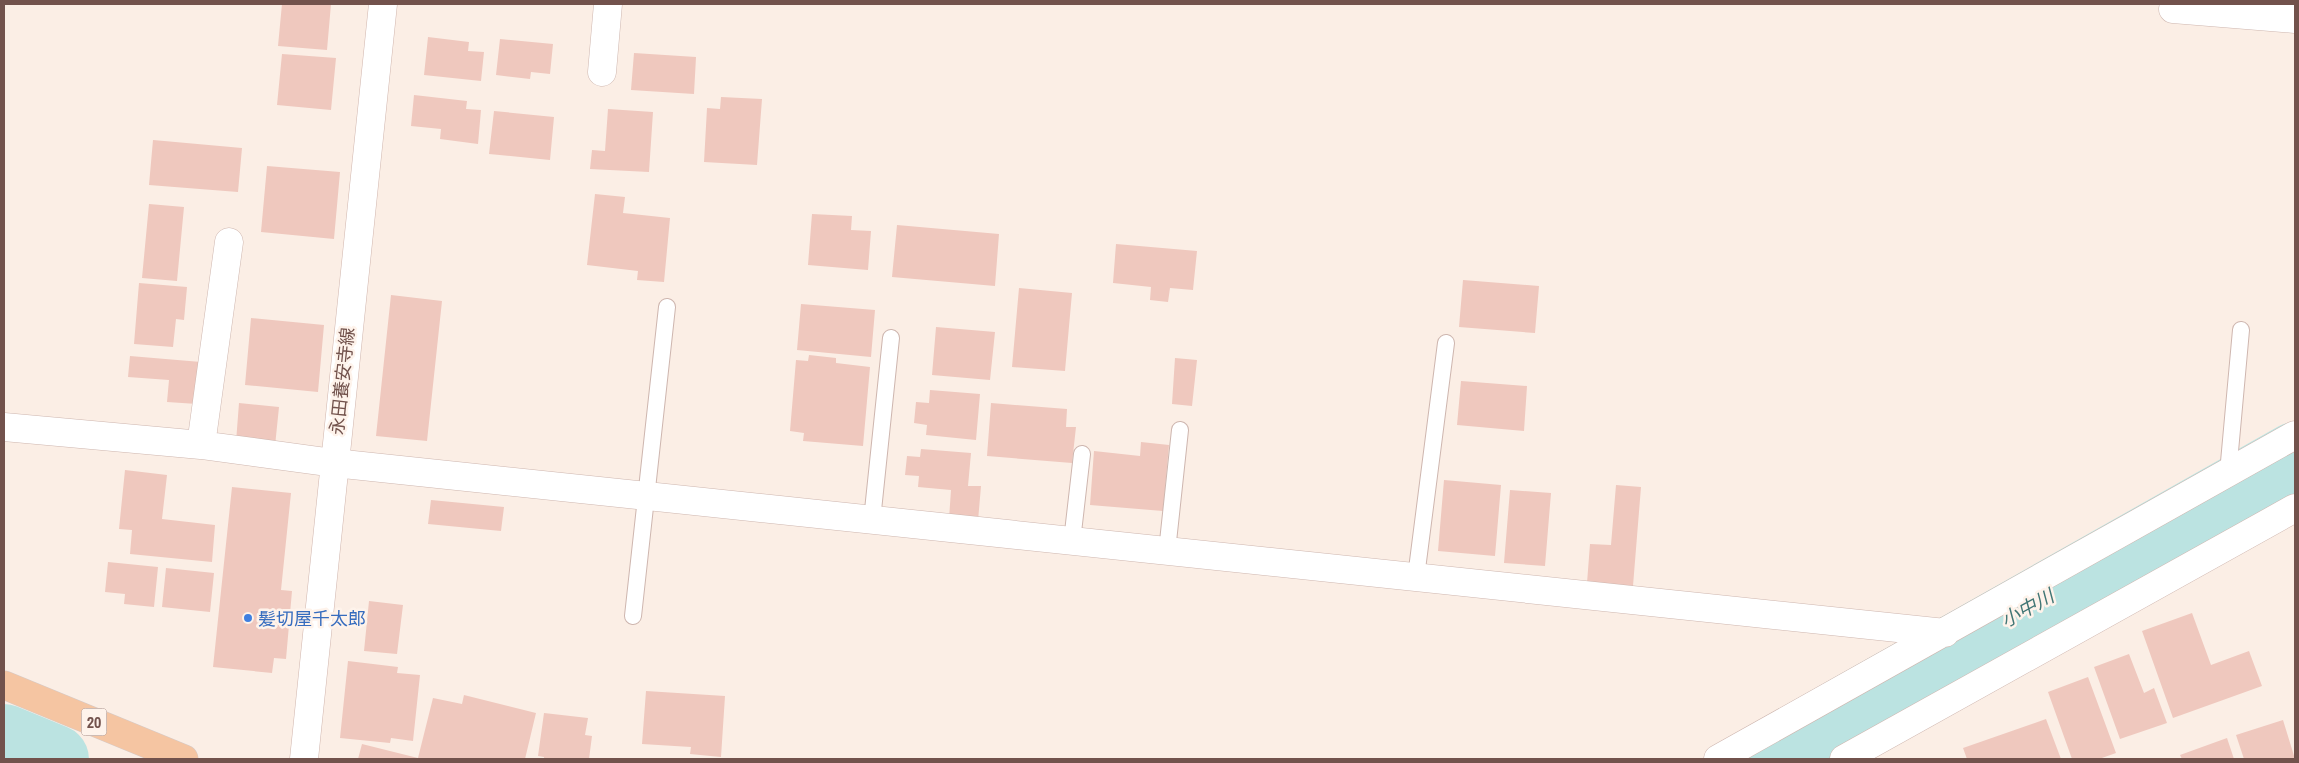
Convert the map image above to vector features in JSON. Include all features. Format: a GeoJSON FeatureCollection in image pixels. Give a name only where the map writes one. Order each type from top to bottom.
{"type":"FeatureCollection","features":[{"type":"Feature","properties":{"kind":"main road","name":"20"},"geometry":{"type":"LineString","coordinates":[[4,685],[184,759]]}},
{"type":"Feature","properties":{"kind":"street","name":"永田養安寺線"},"geometry":{"type":"LineString","coordinates":[[304,759],[383,4]]}},
{"type":"Feature","properties":{"kind":"street"},"geometry":{"type":"LineString","coordinates":[[602,72],[608,4]]}},
{"type":"Feature","properties":{"kind":"street"},"geometry":{"type":"LineString","coordinates":[[2173,9],[2295,19]]}},
{"type":"Feature","properties":{"kind":"street"},"geometry":{"type":"LineString","coordinates":[[201,445],[230,242]]}},
{"type":"Feature","properties":{"kind":"street"},"geometry":{"type":"LineString","coordinates":[[4,427],[201,445],[334,463],[1945,633]]}},
{"type":"Feature","properties":{"kind":"street"},"geometry":{"type":"LineString","coordinates":[[1718,759],[2295,435]]}},
{"type":"Feature","properties":{"kind":"street"},"geometry":{"type":"LineString","coordinates":[[1844,759],[2295,508]]}},
{"type":"Feature","properties":{"kind":"lane"},"geometry":{"type":"LineString","coordinates":[[633,616],[667,307]]}},
{"type":"Feature","properties":{"kind":"lane"},"geometry":{"type":"LineString","coordinates":[[2228,473],[2241,330]]}},
{"type":"Feature","properties":{"kind":"lane"},"geometry":{"type":"LineString","coordinates":[[872,520],[891,338]]}},
{"type":"Feature","properties":{"kind":"lane"},"geometry":{"type":"LineString","coordinates":[[1416,577],[1446,343]]}},
{"type":"Feature","properties":{"kind":"lane"},"geometry":{"type":"LineString","coordinates":[[1167,551],[1180,430]]}},
{"type":"Feature","properties":{"kind":"lane"},"geometry":{"type":"LineString","coordinates":[[1072,541],[1082,454]]}},
{"type":"Feature","properties":{"kind":"building"},"geometry":{"type":"Polygon","coordinates":[[[282,4],[331,4],[327,50],[278,46],[282,4]]]}},
{"type":"Feature","properties":{"kind":"building"},"geometry":{"type":"Polygon","coordinates":[[[428,37],[469,42],[468,51],[484,52],[481,81],[424,75],[428,37]]]}},
{"type":"Feature","properties":{"kind":"building"},"geometry":{"type":"Polygon","coordinates":[[[500,39],[553,44],[550,74],[531,72],[530,79],[496,75],[500,39]]]}},
{"type":"Feature","properties":{"kind":"building"},"geometry":{"type":"Polygon","coordinates":[[[634,53],[696,57],[694,94],[631,90],[634,53]]]}},
{"type":"Feature","properties":{"kind":"building"},"geometry":{"type":"Polygon","coordinates":[[[282,54],[336,58],[331,110],[277,105],[282,54]]]}},
{"type":"Feature","properties":{"kind":"building"},"geometry":{"type":"Polygon","coordinates":[[[414,95],[467,101],[466,109],[481,110],[478,144],[440,139],[441,129],[411,126],[414,95]]]}},
{"type":"Feature","properties":{"kind":"building"},"geometry":{"type":"Polygon","coordinates":[[[721,97],[762,99],[757,165],[704,162],[707,108],[720,109],[721,97]]]}},
{"type":"Feature","properties":{"kind":"building"},"geometry":{"type":"Polygon","coordinates":[[[608,109],[653,112],[649,172],[590,169],[592,150],[605,151],[608,109]]]}},
{"type":"Feature","properties":{"kind":"building"},"geometry":{"type":"Polygon","coordinates":[[[494,111],[554,117],[550,160],[489,154],[494,111]]]}},
{"type":"Feature","properties":{"kind":"building"},"geometry":{"type":"Polygon","coordinates":[[[153,140],[242,148],[238,192],[149,185],[153,140]]]}},
{"type":"Feature","properties":{"kind":"building"},"geometry":{"type":"Polygon","coordinates":[[[267,166],[340,172],[334,239],[261,232],[267,166]]]}},
{"type":"Feature","properties":{"kind":"building"},"geometry":{"type":"Polygon","coordinates":[[[595,194],[625,197],[623,213],[670,218],[664,282],[637,280],[638,271],[587,265],[595,194]]]}},
{"type":"Feature","properties":{"kind":"building"},"geometry":{"type":"Polygon","coordinates":[[[149,204],[184,207],[177,281],[142,278],[149,204]]]}},
{"type":"Feature","properties":{"kind":"building"},"geometry":{"type":"Polygon","coordinates":[[[812,214],[852,216],[851,230],[871,231],[868,270],[808,265],[812,214]]]}},
{"type":"Feature","properties":{"kind":"building"},"geometry":{"type":"Polygon","coordinates":[[[897,225],[999,234],[995,286],[892,277],[897,225]]]}},
{"type":"Feature","properties":{"kind":"building"},"geometry":{"type":"Polygon","coordinates":[[[1116,244],[1197,251],[1193,290],[1170,288],[1168,302],[1150,300],[1151,287],[1113,283],[1116,244]]]}},
{"type":"Feature","properties":{"kind":"building"},"geometry":{"type":"Polygon","coordinates":[[[1463,280],[1539,286],[1535,333],[1459,327],[1463,280]]]}},
{"type":"Feature","properties":{"kind":"building"},"geometry":{"type":"Polygon","coordinates":[[[139,283],[187,287],[184,320],[176,319],[173,347],[134,344],[139,283]]]}},
{"type":"Feature","properties":{"kind":"building"},"geometry":{"type":"Polygon","coordinates":[[[1019,288],[1072,293],[1065,371],[1012,367],[1019,288]]]}},
{"type":"Feature","properties":{"kind":"building"},"geometry":{"type":"Polygon","coordinates":[[[391,295],[442,301],[427,441],[376,436],[391,295]]]}},
{"type":"Feature","properties":{"kind":"building"},"geometry":{"type":"Polygon","coordinates":[[[801,304],[875,310],[871,357],[797,350],[801,304]]]}},
{"type":"Feature","properties":{"kind":"building"},"geometry":{"type":"Polygon","coordinates":[[[251,318],[324,325],[318,392],[245,385],[251,318]]]}},
{"type":"Feature","properties":{"kind":"building"},"geometry":{"type":"Polygon","coordinates":[[[936,327],[995,332],[990,380],[932,375],[936,327]]]}},
{"type":"Feature","properties":{"kind":"building"},"geometry":{"type":"Polygon","coordinates":[[[809,355],[836,358],[836,363],[870,367],[863,446],[803,441],[804,433],[790,431],[796,360],[808,361],[809,355]]]}},
{"type":"Feature","properties":{"kind":"building"},"geometry":{"type":"Polygon","coordinates":[[[130,356],[201,362],[197,404],[167,402],[169,380],[128,377],[130,356]]]}},
{"type":"Feature","properties":{"kind":"building"},"geometry":{"type":"Polygon","coordinates":[[[1175,358],[1197,360],[1192,406],[1172,404],[1175,358]]]}},
{"type":"Feature","properties":{"kind":"building"},"geometry":{"type":"Polygon","coordinates":[[[1461,381],[1527,386],[1524,431],[1457,425],[1461,381]]]}},
{"type":"Feature","properties":{"kind":"building"},"geometry":{"type":"Polygon","coordinates":[[[930,390],[980,394],[976,440],[926,435],[927,425],[914,423],[916,402],[929,403],[930,390]]]}},
{"type":"Feature","properties":{"kind":"building"},"geometry":{"type":"Polygon","coordinates":[[[239,403],[279,407],[275,446],[236,442],[239,403]]]}},
{"type":"Feature","properties":{"kind":"building"},"geometry":{"type":"Polygon","coordinates":[[[991,403],[1067,409],[1066,427],[1076,427],[1072,463],[987,456],[991,403]]]}},
{"type":"Feature","properties":{"kind":"building"},"geometry":{"type":"Polygon","coordinates":[[[1141,442],[1169,445],[1163,511],[1090,505],[1094,451],[1140,456],[1141,442]]]}},
{"type":"Feature","properties":{"kind":"building"},"geometry":{"type":"Polygon","coordinates":[[[921,449],[971,453],[968,486],[981,486],[978,521],[949,519],[951,490],[918,487],[919,476],[905,475],[907,456],[920,457],[921,449]]]}},
{"type":"Feature","properties":{"kind":"building"},"geometry":{"type":"Polygon","coordinates":[[[125,470],[167,475],[162,519],[215,525],[212,562],[130,554],[132,530],[119,529],[125,470]]]}},
{"type":"Feature","properties":{"kind":"building"},"geometry":{"type":"Polygon","coordinates":[[[1444,480],[1501,485],[1495,556],[1438,551],[1444,480]]]}},
{"type":"Feature","properties":{"kind":"building"},"geometry":{"type":"Polygon","coordinates":[[[1616,485],[1641,487],[1633,586],[1587,583],[1590,544],[1611,545],[1616,485]]]}},
{"type":"Feature","properties":{"kind":"building"},"geometry":{"type":"Polygon","coordinates":[[[232,487],[291,493],[281,590],[292,591],[286,659],[274,658],[272,673],[213,667],[232,487]]]}},
{"type":"Feature","properties":{"kind":"building"},"geometry":{"type":"Polygon","coordinates":[[[1510,490],[1551,493],[1545,566],[1504,563],[1510,490]]]}},
{"type":"Feature","properties":{"kind":"building"},"geometry":{"type":"Polygon","coordinates":[[[431,500],[504,507],[501,531],[428,524],[431,500]]]}},
{"type":"Feature","properties":{"kind":"building"},"geometry":{"type":"Polygon","coordinates":[[[108,562],[158,567],[154,607],[124,604],[125,594],[105,592],[108,562]]]}},
{"type":"Feature","properties":{"kind":"building"},"geometry":{"type":"Polygon","coordinates":[[[166,568],[214,573],[210,612],[162,607],[166,568]]]}},
{"type":"Feature","properties":{"kind":"building"},"geometry":{"type":"Polygon","coordinates":[[[369,601],[403,605],[397,654],[364,651],[369,601]]]}},
{"type":"Feature","properties":{"kind":"building"},"geometry":{"type":"Polygon","coordinates":[[[2192,613],[2211,665],[2249,651],[2262,686],[2173,718],[2142,631],[2192,613]]]}},
{"type":"Feature","properties":{"kind":"building"},"geometry":{"type":"Polygon","coordinates":[[[2129,654],[2144,693],[2154,688],[2167,723],[2120,739],[2094,667],[2129,654]]]}},
{"type":"Feature","properties":{"kind":"building"},"geometry":{"type":"Polygon","coordinates":[[[348,661],[398,667],[397,673],[420,675],[413,741],[391,738],[390,743],[340,738],[348,661]]]}},
{"type":"Feature","properties":{"kind":"building"},"geometry":{"type":"Polygon","coordinates":[[[2088,677],[2116,753],[2099,759],[2072,759],[2048,692],[2088,677]]]}},
{"type":"Feature","properties":{"kind":"building"},"geometry":{"type":"Polygon","coordinates":[[[646,691],[725,696],[721,757],[690,754],[691,747],[642,744],[646,691]]]}},
{"type":"Feature","properties":{"kind":"building"},"geometry":{"type":"Polygon","coordinates":[[[464,695],[536,713],[525,759],[358,759],[362,744],[418,758],[433,698],[462,704],[464,695]]]}},
{"type":"Feature","properties":{"kind":"building"},"geometry":{"type":"Polygon","coordinates":[[[544,713],[588,718],[585,735],[592,736],[589,759],[544,759],[544,757],[538,756],[544,713]]]}},
{"type":"Feature","properties":{"kind":"building"},"geometry":{"type":"Polygon","coordinates":[[[2046,719],[2061,759],[1967,759],[1963,748],[2046,719]]]}},
{"type":"Feature","properties":{"kind":"building"},"geometry":{"type":"Polygon","coordinates":[[[2283,720],[2295,759],[2244,759],[2236,735],[2283,720]]]}},
{"type":"Feature","properties":{"kind":"building"},"geometry":{"type":"Polygon","coordinates":[[[2227,738],[2234,759],[2182,759],[2180,755],[2227,738]]]}},
{"type":"Feature","properties":{"kind":"waterway","name":"小中川"},"geometry":{"type":"LineString","coordinates":[[1759,759],[2295,456]]}},
{"type":"Feature","properties":{"kind":"waterway","name":"小中川"},"geometry":{"type":"LineString","coordinates":[[4,738],[55,759]]}},
{"type":"Feature","properties":{"kind":"place","name":"髪切屋千太郎"},"geometry":{"type":"Point","coordinates":[248,618]}}]}
